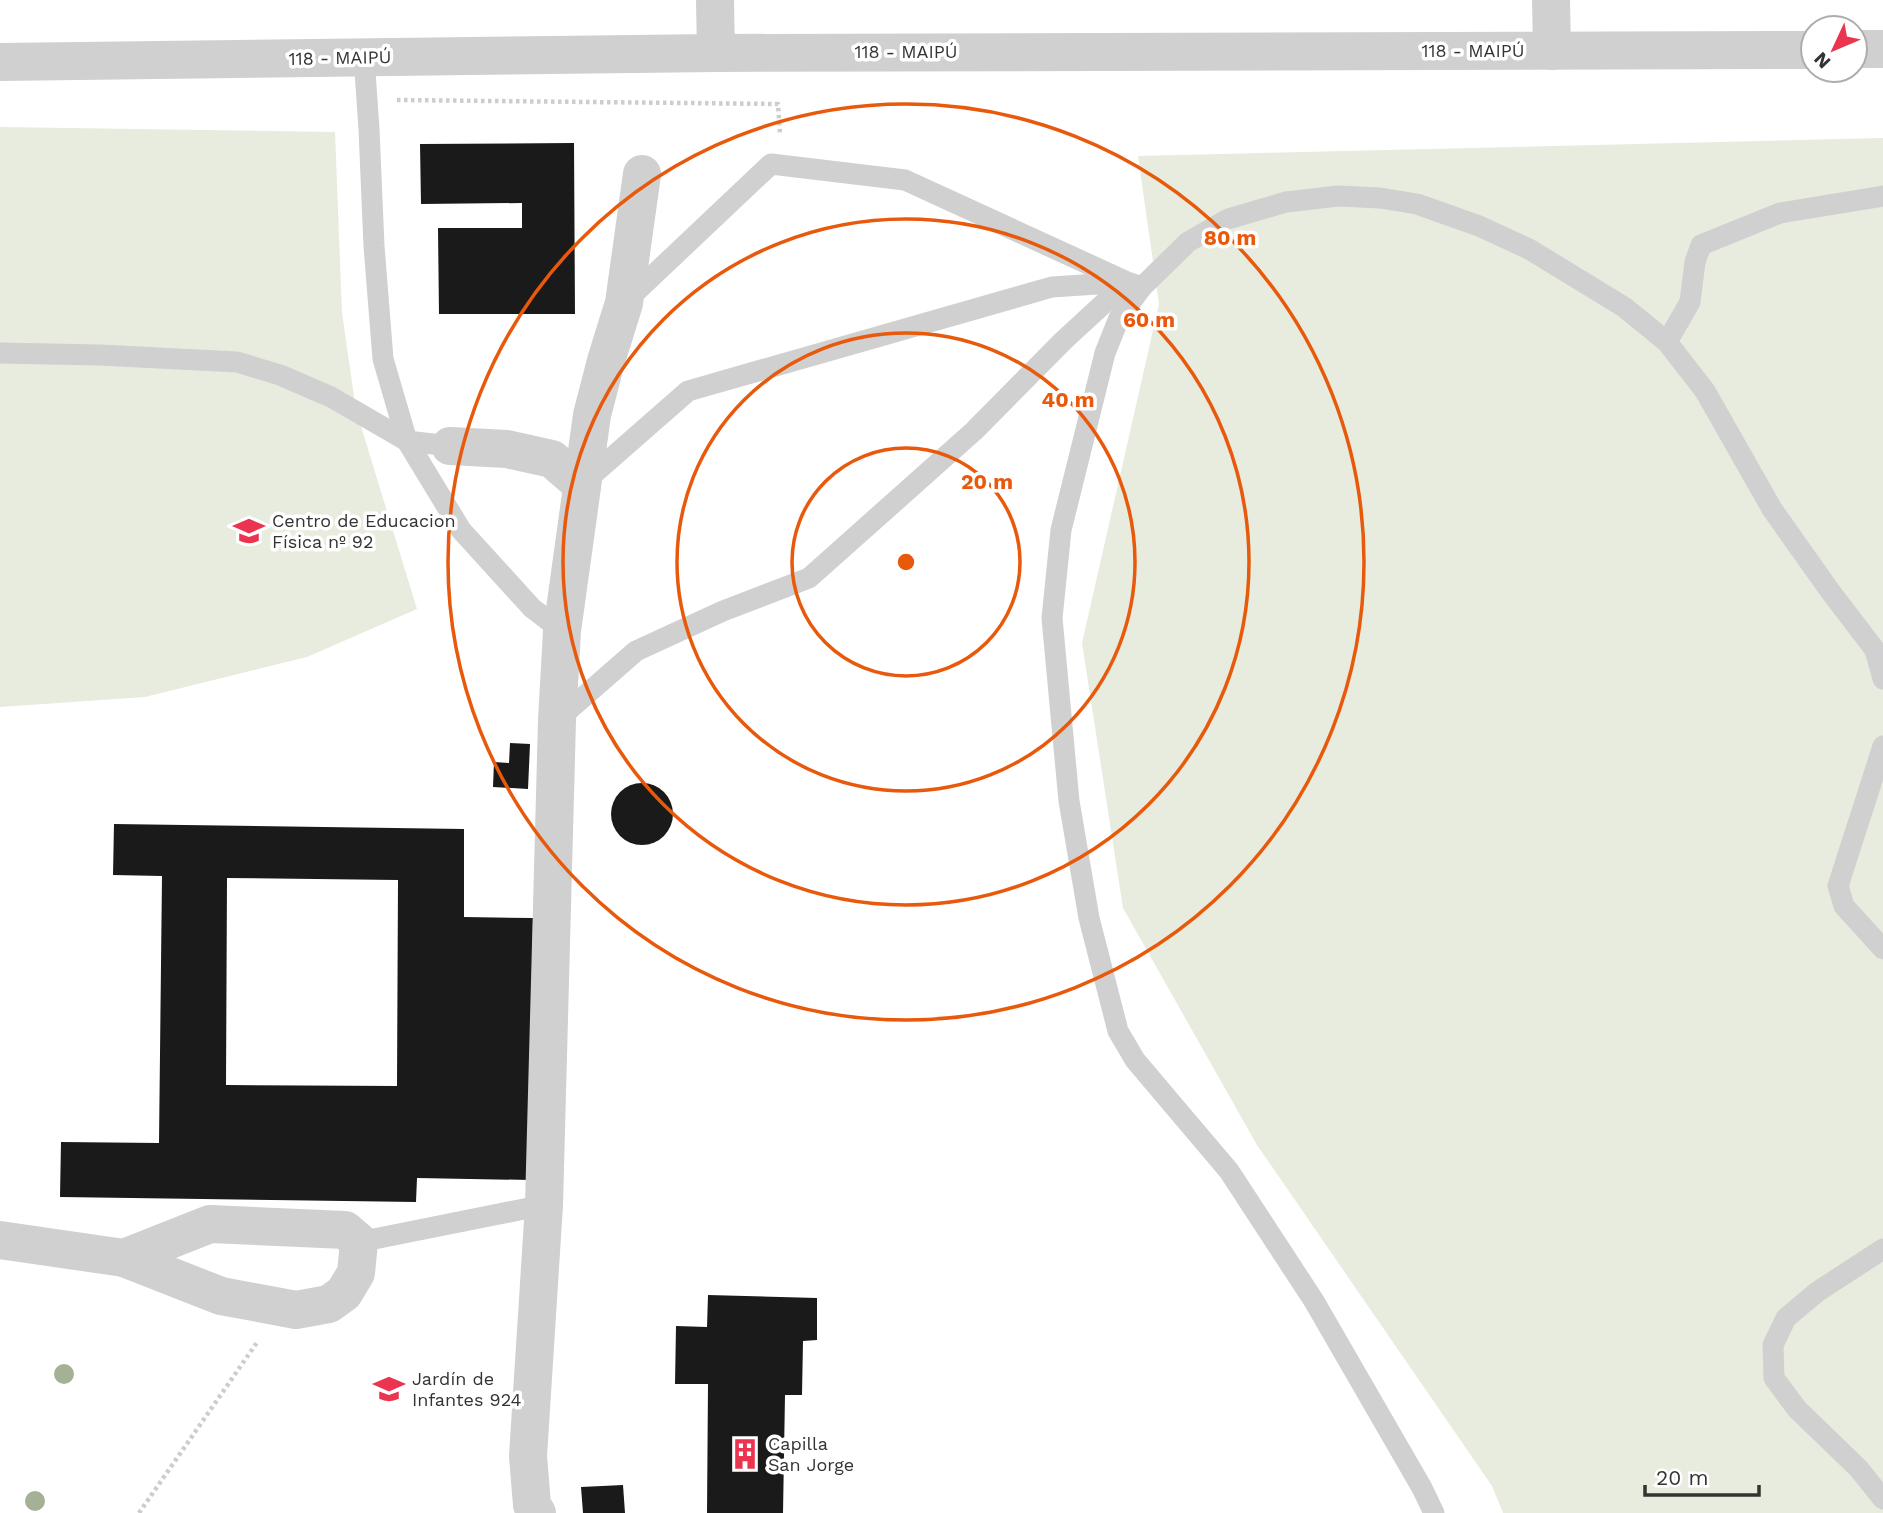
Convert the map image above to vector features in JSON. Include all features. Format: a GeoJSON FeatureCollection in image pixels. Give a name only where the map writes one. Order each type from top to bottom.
{"type":"FeatureCollection","features":[{"type":"Feature","properties":{"kind":"street"},"geometry":{"type":"LineString","coordinates":[[716,0],[716,52]]}},
{"type":"Feature","properties":{"kind":"street"},"geometry":{"type":"LineString","coordinates":[[1551,0],[1552,51]]}},
{"type":"Feature","properties":{"kind":"street","name":"118 - MAIPÚ"},"geometry":{"type":"LineString","coordinates":[[0,62],[716,52],[1799,50]]}},
{"type":"Feature","properties":{"kind":"street"},"geometry":{"type":"LineString","coordinates":[[537,1513],[532,1505],[528,1456],[544,1205],[557,720],[562,631],[592,415],[624,303],[642,174]]}},
{"type":"Feature","properties":{"kind":"street"},"geometry":{"type":"LineString","coordinates":[[450,446],[507,449],[552,459],[582,485]]}},
{"type":"Feature","properties":{"kind":"street"},"geometry":{"type":"LineString","coordinates":[[0,1240],[124,1258],[221,1296],[296,1310],[329,1304],[344,1293],[356,1273],[359,1242],[345,1230],[210,1224],[124,1258]]}},
{"type":"Feature","properties":{"kind":"lane"},"geometry":{"type":"LineString","coordinates":[[364,57],[383,359],[407,441],[461,530],[532,608],[562,631]]}},
{"type":"Feature","properties":{"kind":"lane"},"geometry":{"type":"LineString","coordinates":[[624,303],[771,164],[905,180],[1135,284]]}},
{"type":"Feature","properties":{"kind":"lane"},"geometry":{"type":"LineString","coordinates":[[1667,342],[1690,302],[1695,262],[1701,245],[1780,213],[1883,196]]}},
{"type":"Feature","properties":{"kind":"lane"},"geometry":{"type":"LineString","coordinates":[[557,720],[636,652],[723,611],[808,578],[974,432],[1063,341],[1188,242],[1228,219],[1286,202],[1338,197],[1380,198],[1417,204],[1479,226],[1529,249],[1624,307],[1667,342],[1705,391],[1772,509],[1830,591],[1879,646],[1883,679]]}},
{"type":"Feature","properties":{"kind":"lane"},"geometry":{"type":"LineString","coordinates":[[582,485],[688,391],[1052,287],[1135,284]]}},
{"type":"Feature","properties":{"kind":"lane"},"geometry":{"type":"LineString","coordinates":[[1135,284],[1105,353],[1061,530],[1052,618],[1069,801],[1089,918],[1118,1031],[1135,1060],[1236,1182],[1314,1301],[1434,1513]]}},
{"type":"Feature","properties":{"kind":"lane"},"geometry":{"type":"LineString","coordinates":[[0,353],[237,362],[280,374],[331,397],[407,441],[450,446]]}},
{"type":"Feature","properties":{"kind":"lane"},"geometry":{"type":"LineString","coordinates":[[1883,746],[1838,886],[1844,906],[1883,949]]}},
{"type":"Feature","properties":{"kind":"lane"},"geometry":{"type":"LineString","coordinates":[[359,1242],[544,1205]]}},
{"type":"Feature","properties":{"kind":"lane"},"geometry":{"type":"LineString","coordinates":[[1883,1249],[1817,1292],[1786,1318],[1773,1345],[1774,1378],[1797,1409],[1859,1469],[1883,1499]]}},
{"type":"Feature","properties":{"kind":"path"},"geometry":{"type":"LineString","coordinates":[[139,1513],[283,1307]]}},
{"type":"Feature","properties":{"kind":"shaded area"},"geometry":{"type":"Polygon","coordinates":[[[0,127],[335,132],[342,313],[356,410],[417,609],[307,657],[145,697],[0,707],[0,127]]]}},
{"type":"Feature","properties":{"kind":"shaded area"},"geometry":{"type":"Polygon","coordinates":[[[1883,138],[1883,1513],[1503,1513],[1492,1486],[1257,1145],[1123,908],[1082,643],[1159,304],[1138,156],[1883,138]]]}},
{"type":"Feature","properties":{"kind":"building"},"geometry":{"type":"Polygon","coordinates":[[[574,143],[575,314],[439,314],[438,228],[522,228],[522,203],[421,204],[420,144],[574,143]]]}},
{"type":"Feature","properties":{"kind":"building"},"geometry":{"type":"Polygon","coordinates":[[[510,743],[530,744],[528,789],[493,787],[494,762],[509,763],[510,743]]]}},
{"type":"Feature","properties":{"kind":"building"},"geometry":{"type":"Polygon","coordinates":[[[642,783],[654,785],[664,792],[671,802],[671,826],[664,836],[654,843],[642,845],[630,843],[620,836],[613,826],[611,814],[613,802],[620,792],[630,785],[642,783]]]}},
{"type":"Feature","properties":{"kind":"building"},"geometry":{"type":"Polygon","coordinates":[[[114,824],[464,829],[464,917],[533,918],[530,1180],[417,1178],[416,1202],[60,1197],[61,1142],[159,1143],[162,876],[113,875],[114,824]],[[227,878],[226,1085],[397,1086],[398,880],[227,878]]]}},
{"type":"Feature","properties":{"kind":"building","name":"Capilla San Jorge"},"geometry":{"type":"Polygon","coordinates":[[[708,1295],[817,1298],[817,1340],[803,1341],[802,1395],[785,1395],[783,1513],[707,1513],[708,1384],[675,1384],[676,1326],[707,1327],[708,1295]]]}},
{"type":"Feature","properties":{"kind":"building"},"geometry":{"type":"Polygon","coordinates":[[[623,1485],[625,1513],[583,1513],[581,1487],[623,1485]]]}},
{"type":"Feature","properties":{"kind":"place","name":"Centro de Educacion Física nº 92"},"geometry":{"type":"Point","coordinates":[249,531]}},
{"type":"Feature","properties":{"kind":"place","name":"Jardín de Infantes 924"},"geometry":{"type":"Point","coordinates":[389,1389]}},
{"type":"Feature","properties":{"kind":"place","name":"Capilla San Jorge"},"geometry":{"type":"Point","coordinates":[745,1454]}}]}
